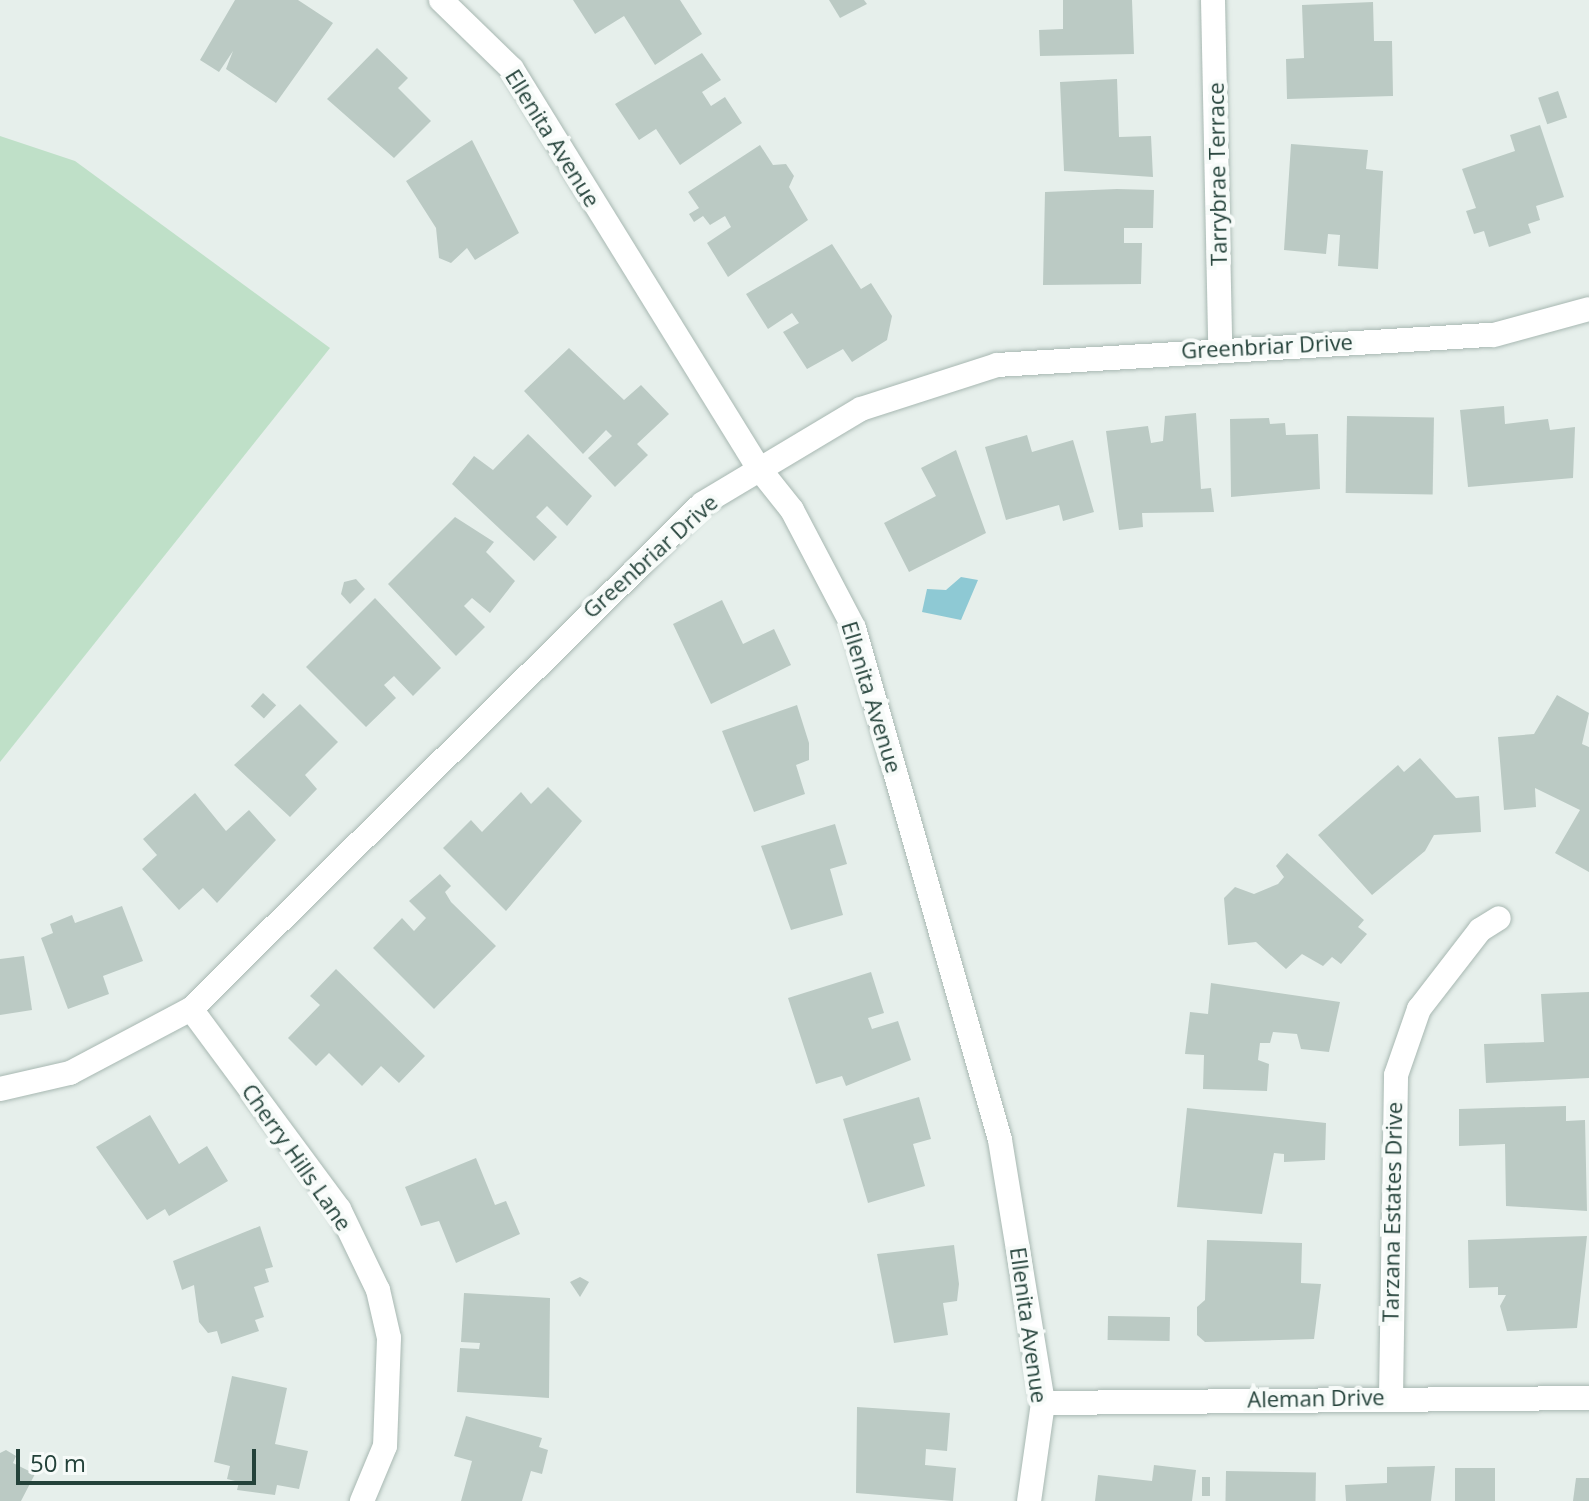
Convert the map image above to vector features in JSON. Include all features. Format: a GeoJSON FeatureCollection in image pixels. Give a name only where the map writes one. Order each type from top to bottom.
{"type":"FeatureCollection","features":[{"type":"Feature","properties":{"kind":"street","name":"Ellenita Avenue"},"geometry":{"type":"LineString","coordinates":[[441,0],[512,69],[757,466],[792,510],[854,628],[1000,1140],[1043,1403],[1029,1501]]}},
{"type":"Feature","properties":{"kind":"street","name":"Tarrybrae Terrace"},"geometry":{"type":"LineString","coordinates":[[1213,0],[1220,348]]}},
{"type":"Feature","properties":{"kind":"street","name":"Greenbriar Drive"},"geometry":{"type":"LineString","coordinates":[[0,1089],[70,1073],[191,1009],[615,583],[702,504],[757,466],[861,409],[997,365],[1220,348],[1494,335],[1589,309]]}},
{"type":"Feature","properties":{"kind":"street","name":"Tarzana Estates Drive"},"geometry":{"type":"LineString","coordinates":[[1391,1397],[1396,1075],[1419,1009],[1480,930],[1499,918]]}},
{"type":"Feature","properties":{"kind":"street","name":"Cherry Hills Lane"},"geometry":{"type":"LineString","coordinates":[[191,1009],[339,1209],[378,1290],[389,1338],[385,1446],[362,1501]]}},
{"type":"Feature","properties":{"kind":"street","name":"Aleman Drive"},"geometry":{"type":"LineString","coordinates":[[1043,1403],[1391,1397],[1589,1398]]}},
{"type":"Feature","properties":{"kind":"green space"},"geometry":{"type":"Polygon","coordinates":[[[0,136],[75,161],[330,348],[0,762],[0,136]]]}},
{"type":"Feature","properties":{"kind":"water"},"geometry":{"type":"Polygon","coordinates":[[[961,577],[978,580],[961,620],[922,612],[927,589],[946,590],[961,577]]]}},
{"type":"Feature","properties":{"kind":"building"},"geometry":{"type":"Polygon","coordinates":[[[235,0],[298,0],[333,23],[276,103],[226,69],[233,51],[219,72],[200,60],[235,0]]]}},
{"type":"Feature","properties":{"kind":"building"},"geometry":{"type":"Polygon","coordinates":[[[573,0],[680,0],[702,34],[655,65],[624,16],[595,34],[573,0]]]}},
{"type":"Feature","properties":{"kind":"building"},"geometry":{"type":"Polygon","coordinates":[[[829,0],[864,0],[867,4],[840,18],[829,0]]]}},
{"type":"Feature","properties":{"kind":"building"},"geometry":{"type":"Polygon","coordinates":[[[1063,0],[1132,0],[1134,54],[1040,56],[1039,30],[1063,29],[1063,0]]]}},
{"type":"Feature","properties":{"kind":"building"},"geometry":{"type":"Polygon","coordinates":[[[1373,2],[1374,41],[1392,41],[1393,96],[1287,99],[1286,59],[1304,58],[1302,5],[1373,2]]]}},
{"type":"Feature","properties":{"kind":"building"},"geometry":{"type":"Polygon","coordinates":[[[377,48],[408,78],[398,88],[431,121],[394,158],[327,99],[377,48]]]}},
{"type":"Feature","properties":{"kind":"building"},"geometry":{"type":"Polygon","coordinates":[[[702,53],[721,80],[702,92],[711,106],[725,97],[742,123],[680,165],[656,129],[639,140],[615,104],[702,53]]]}},
{"type":"Feature","properties":{"kind":"building"},"geometry":{"type":"Polygon","coordinates":[[[1117,79],[1119,137],[1151,136],[1153,177],[1064,171],[1060,82],[1117,79]]]}},
{"type":"Feature","properties":{"kind":"building"},"geometry":{"type":"Polygon","coordinates":[[[1558,91],[1567,117],[1547,124],[1538,98],[1558,91]]]}},
{"type":"Feature","properties":{"kind":"building"},"geometry":{"type":"Polygon","coordinates":[[[1540,125],[1564,197],[1536,206],[1540,220],[1528,224],[1531,233],[1489,247],[1484,231],[1474,234],[1466,211],[1476,208],[1462,169],[1515,151],[1510,135],[1540,125]]]}},
{"type":"Feature","properties":{"kind":"building"},"geometry":{"type":"Polygon","coordinates":[[[472,140],[519,233],[475,260],[467,248],[451,263],[439,258],[436,228],[406,181],[472,140]]]}},
{"type":"Feature","properties":{"kind":"building"},"geometry":{"type":"Polygon","coordinates":[[[1291,144],[1368,150],[1366,169],[1383,171],[1378,269],[1338,266],[1340,235],[1328,234],[1326,254],[1284,250],[1291,144]]]}},
{"type":"Feature","properties":{"kind":"building"},"geometry":{"type":"Polygon","coordinates":[[[760,145],[773,165],[786,164],[794,176],[789,187],[808,220],[728,277],[707,243],[731,227],[725,216],[710,225],[703,216],[694,222],[689,214],[699,208],[688,192],[760,145]]]}},
{"type":"Feature","properties":{"kind":"building"},"geometry":{"type":"Polygon","coordinates":[[[1154,190],[1153,228],[1124,228],[1124,243],[1142,243],[1141,284],[1043,285],[1045,192],[1154,190]]]}},
{"type":"Feature","properties":{"kind":"building"},"geometry":{"type":"Polygon","coordinates":[[[832,244],[861,289],[871,283],[892,316],[887,340],[852,362],[843,349],[807,369],[783,332],[799,323],[792,313],[768,329],[746,294],[832,244]]]}},
{"type":"Feature","properties":{"kind":"building"},"geometry":{"type":"Polygon","coordinates":[[[569,348],[624,400],[641,385],[669,414],[637,444],[648,455],[615,487],[588,458],[612,436],[606,430],[583,454],[524,391],[569,348]]]}},
{"type":"Feature","properties":{"kind":"building"},"geometry":{"type":"Polygon","coordinates":[[[1504,406],[1505,424],[1548,419],[1550,430],[1575,427],[1573,478],[1468,487],[1460,410],[1504,406]]]}},
{"type":"Feature","properties":{"kind":"building"},"geometry":{"type":"Polygon","coordinates":[[[1196,413],[1201,489],[1211,488],[1214,512],[1142,513],[1143,527],[1119,530],[1106,431],[1148,426],[1151,443],[1163,441],[1165,416],[1196,413]]]}},
{"type":"Feature","properties":{"kind":"building"},"geometry":{"type":"Polygon","coordinates":[[[1347,416],[1434,418],[1433,495],[1346,493],[1347,416]]]}},
{"type":"Feature","properties":{"kind":"building"},"geometry":{"type":"Polygon","coordinates":[[[1269,418],[1270,424],[1285,423],[1286,435],[1318,434],[1320,489],[1231,497],[1230,419],[1269,418]]]}},
{"type":"Feature","properties":{"kind":"building"},"geometry":{"type":"Polygon","coordinates":[[[528,434],[592,496],[567,526],[547,506],[536,517],[557,537],[534,561],[452,484],[474,456],[493,470],[528,434]]]}},
{"type":"Feature","properties":{"kind":"building"},"geometry":{"type":"Polygon","coordinates":[[[1027,435],[1032,452],[1073,440],[1094,512],[1063,521],[1059,505],[1006,520],[985,447],[1027,435]]]}},
{"type":"Feature","properties":{"kind":"building"},"geometry":{"type":"Polygon","coordinates":[[[956,450],[986,533],[909,572],[884,523],[936,496],[921,468],[956,450]]]}},
{"type":"Feature","properties":{"kind":"building"},"geometry":{"type":"Polygon","coordinates":[[[455,517],[494,542],[486,552],[515,581],[490,613],[472,598],[464,606],[485,627],[456,656],[388,584],[455,517]]]}},
{"type":"Feature","properties":{"kind":"building"},"geometry":{"type":"Polygon","coordinates":[[[356,579],[365,589],[350,604],[341,594],[344,582],[356,579]]]}},
{"type":"Feature","properties":{"kind":"building"},"geometry":{"type":"Polygon","coordinates":[[[375,598],[441,668],[413,696],[394,676],[384,685],[396,698],[366,727],[306,667],[375,598]]]}},
{"type":"Feature","properties":{"kind":"building"},"geometry":{"type":"Polygon","coordinates":[[[722,600],[743,644],[774,629],[791,665],[711,704],[673,624],[722,600]]]}},
{"type":"Feature","properties":{"kind":"building"},"geometry":{"type":"Polygon","coordinates":[[[263,693],[276,705],[264,718],[251,706],[263,693]]]}},
{"type":"Feature","properties":{"kind":"building"},"geometry":{"type":"Polygon","coordinates":[[[1557,695],[1589,713],[1582,744],[1589,747],[1589,872],[1555,853],[1580,810],[1535,788],[1536,807],[1504,810],[1498,737],[1534,734],[1557,695]]]}},
{"type":"Feature","properties":{"kind":"building"},"geometry":{"type":"Polygon","coordinates":[[[300,704],[338,742],[305,775],[317,789],[290,817],[234,765],[300,704]]]}},
{"type":"Feature","properties":{"kind":"building"},"geometry":{"type":"Polygon","coordinates":[[[797,705],[809,743],[809,760],[796,765],[805,794],[754,812],[722,731],[797,705]]]}},
{"type":"Feature","properties":{"kind":"building"},"geometry":{"type":"Polygon","coordinates":[[[1420,758],[1456,798],[1479,796],[1481,832],[1434,835],[1425,851],[1372,895],[1318,835],[1398,765],[1404,772],[1420,758]]]}},
{"type":"Feature","properties":{"kind":"building"},"geometry":{"type":"Polygon","coordinates":[[[548,787],[582,821],[506,911],[443,848],[471,820],[482,832],[521,792],[531,804],[548,787]]]}},
{"type":"Feature","properties":{"kind":"building"},"geometry":{"type":"Polygon","coordinates":[[[195,793],[226,831],[249,810],[276,840],[217,903],[203,888],[179,910],[142,869],[157,855],[143,839],[195,793]]]}},
{"type":"Feature","properties":{"kind":"building"},"geometry":{"type":"Polygon","coordinates":[[[835,824],[847,864],[830,869],[843,915],[791,930],[761,846],[835,824]]]}},
{"type":"Feature","properties":{"kind":"building"},"geometry":{"type":"Polygon","coordinates":[[[1287,853],[1364,920],[1358,927],[1367,934],[1341,964],[1332,957],[1323,966],[1302,954],[1286,969],[1256,942],[1228,945],[1224,898],[1235,887],[1254,894],[1278,884],[1284,877],[1276,866],[1287,853]]]}},
{"type":"Feature","properties":{"kind":"building"},"geometry":{"type":"Polygon","coordinates":[[[440,874],[451,886],[445,892],[451,902],[496,946],[434,1009],[373,948],[402,918],[414,931],[426,918],[409,901],[440,874]]]}},
{"type":"Feature","properties":{"kind":"building"},"geometry":{"type":"Polygon","coordinates":[[[122,906],[143,961],[103,976],[109,994],[68,1009],[41,938],[53,933],[50,924],[72,915],[75,923],[122,906]]]}},
{"type":"Feature","properties":{"kind":"building"},"geometry":{"type":"Polygon","coordinates":[[[24,956],[32,1010],[0,1015],[0,959],[24,956]]]}},
{"type":"Feature","properties":{"kind":"building"},"geometry":{"type":"Polygon","coordinates":[[[336,969],[425,1056],[399,1083],[381,1066],[362,1086],[329,1053],[316,1066],[288,1038],[320,1005],[310,996],[336,969]]]}},
{"type":"Feature","properties":{"kind":"building"},"geometry":{"type":"Polygon","coordinates":[[[871,972],[884,1013],[868,1018],[872,1029],[898,1021],[911,1060],[846,1086],[842,1076],[816,1084],[788,998],[871,972]]]}},
{"type":"Feature","properties":{"kind":"building"},"geometry":{"type":"Polygon","coordinates":[[[1211,983],[1340,1002],[1329,1052],[1301,1049],[1297,1034],[1273,1032],[1270,1043],[1260,1043],[1258,1060],[1269,1064],[1267,1091],[1203,1089],[1204,1055],[1185,1054],[1190,1012],[1208,1014],[1211,983]]]}},
{"type":"Feature","properties":{"kind":"building"},"geometry":{"type":"Polygon","coordinates":[[[1589,992],[1589,1078],[1486,1083],[1484,1044],[1544,1042],[1541,994],[1589,992]]]}},
{"type":"Feature","properties":{"kind":"building"},"geometry":{"type":"Polygon","coordinates":[[[919,1097],[931,1139],[913,1144],[925,1186],[868,1203],[843,1119],[919,1097]]]}},
{"type":"Feature","properties":{"kind":"building"},"geometry":{"type":"Polygon","coordinates":[[[1566,1106],[1566,1121],[1585,1120],[1587,1211],[1506,1206],[1505,1144],[1459,1146],[1459,1109],[1566,1106]]]}},
{"type":"Feature","properties":{"kind":"building"},"geometry":{"type":"Polygon","coordinates":[[[1187,1108],[1326,1123],[1325,1160],[1284,1162],[1284,1154],[1274,1153],[1262,1214],[1177,1207],[1187,1108]]]}},
{"type":"Feature","properties":{"kind":"building"},"geometry":{"type":"Polygon","coordinates":[[[150,1115],[179,1164],[207,1146],[228,1181],[169,1216],[165,1209],[147,1220],[96,1147],[150,1115]]]}},
{"type":"Feature","properties":{"kind":"building"},"geometry":{"type":"Polygon","coordinates":[[[476,1158],[495,1205],[506,1201],[520,1234],[456,1263],[439,1221],[421,1226],[405,1187],[476,1158]]]}},
{"type":"Feature","properties":{"kind":"building"},"geometry":{"type":"Polygon","coordinates":[[[260,1226],[273,1267],[265,1269],[269,1282],[254,1287],[264,1317],[255,1320],[259,1331],[221,1344],[217,1331],[208,1333],[199,1322],[194,1285],[182,1290],[173,1261],[260,1226]]]}},
{"type":"Feature","properties":{"kind":"building"},"geometry":{"type":"Polygon","coordinates":[[[1587,1236],[1577,1328],[1507,1331],[1500,1306],[1506,1295],[1498,1295],[1498,1287],[1469,1288],[1468,1240],[1587,1236]]]}},
{"type":"Feature","properties":{"kind":"building"},"geometry":{"type":"Polygon","coordinates":[[[1207,1240],[1302,1243],[1301,1283],[1321,1284],[1314,1339],[1205,1342],[1197,1335],[1197,1307],[1205,1300],[1207,1240]]]}},
{"type":"Feature","properties":{"kind":"building"},"geometry":{"type":"Polygon","coordinates":[[[954,1245],[959,1284],[957,1301],[943,1303],[948,1335],[894,1343],[877,1254],[954,1245]]]}},
{"type":"Feature","properties":{"kind":"building"},"geometry":{"type":"Polygon","coordinates":[[[580,1277],[589,1282],[580,1297],[570,1282],[580,1277]]]}},
{"type":"Feature","properties":{"kind":"building"},"geometry":{"type":"Polygon","coordinates":[[[464,1293],[550,1298],[549,1398],[457,1392],[460,1348],[479,1349],[480,1343],[461,1342],[464,1293]]]}},
{"type":"Feature","properties":{"kind":"building"},"geometry":{"type":"Polygon","coordinates":[[[1108,1316],[1170,1317],[1170,1341],[1108,1340],[1108,1316]]]}},
{"type":"Feature","properties":{"kind":"building"},"geometry":{"type":"Polygon","coordinates":[[[232,1376],[287,1388],[275,1444],[308,1451],[299,1489],[277,1485],[275,1495],[237,1490],[239,1482],[227,1479],[230,1466],[214,1462],[232,1376]]]}},
{"type":"Feature","properties":{"kind":"building"},"geometry":{"type":"Polygon","coordinates":[[[857,1407],[950,1413],[947,1451],[926,1449],[925,1465],[956,1468],[953,1501],[856,1493],[857,1407]]]}},
{"type":"Feature","properties":{"kind":"building"},"geometry":{"type":"Polygon","coordinates":[[[466,1416],[542,1438],[539,1447],[548,1450],[542,1474],[531,1471],[522,1501],[461,1501],[472,1461],[454,1456],[466,1416]]]}},
{"type":"Feature","properties":{"kind":"building"},"geometry":{"type":"Polygon","coordinates":[[[6,1450],[16,1456],[13,1463],[35,1474],[21,1501],[0,1501],[0,1453],[6,1450]]]}},
{"type":"Feature","properties":{"kind":"building"},"geometry":{"type":"Polygon","coordinates":[[[1154,1465],[1196,1470],[1192,1501],[1095,1501],[1098,1475],[1152,1481],[1154,1465]]]}},
{"type":"Feature","properties":{"kind":"building"},"geometry":{"type":"Polygon","coordinates":[[[1435,1466],[1431,1501],[1346,1501],[1345,1485],[1387,1483],[1387,1467],[1435,1466]]]}},
{"type":"Feature","properties":{"kind":"building"},"geometry":{"type":"Polygon","coordinates":[[[1455,1468],[1495,1468],[1495,1501],[1455,1501],[1455,1468]]]}},
{"type":"Feature","properties":{"kind":"building"},"geometry":{"type":"Polygon","coordinates":[[[1226,1471],[1316,1473],[1315,1501],[1225,1501],[1226,1471]]]}},
{"type":"Feature","properties":{"kind":"building"},"geometry":{"type":"Polygon","coordinates":[[[1202,1477],[1210,1477],[1210,1496],[1202,1496],[1202,1477]]]}},
{"type":"Feature","properties":{"kind":"building"},"geometry":{"type":"Polygon","coordinates":[[[1576,1478],[1589,1478],[1589,1501],[1573,1501],[1576,1478]]]}}]}
